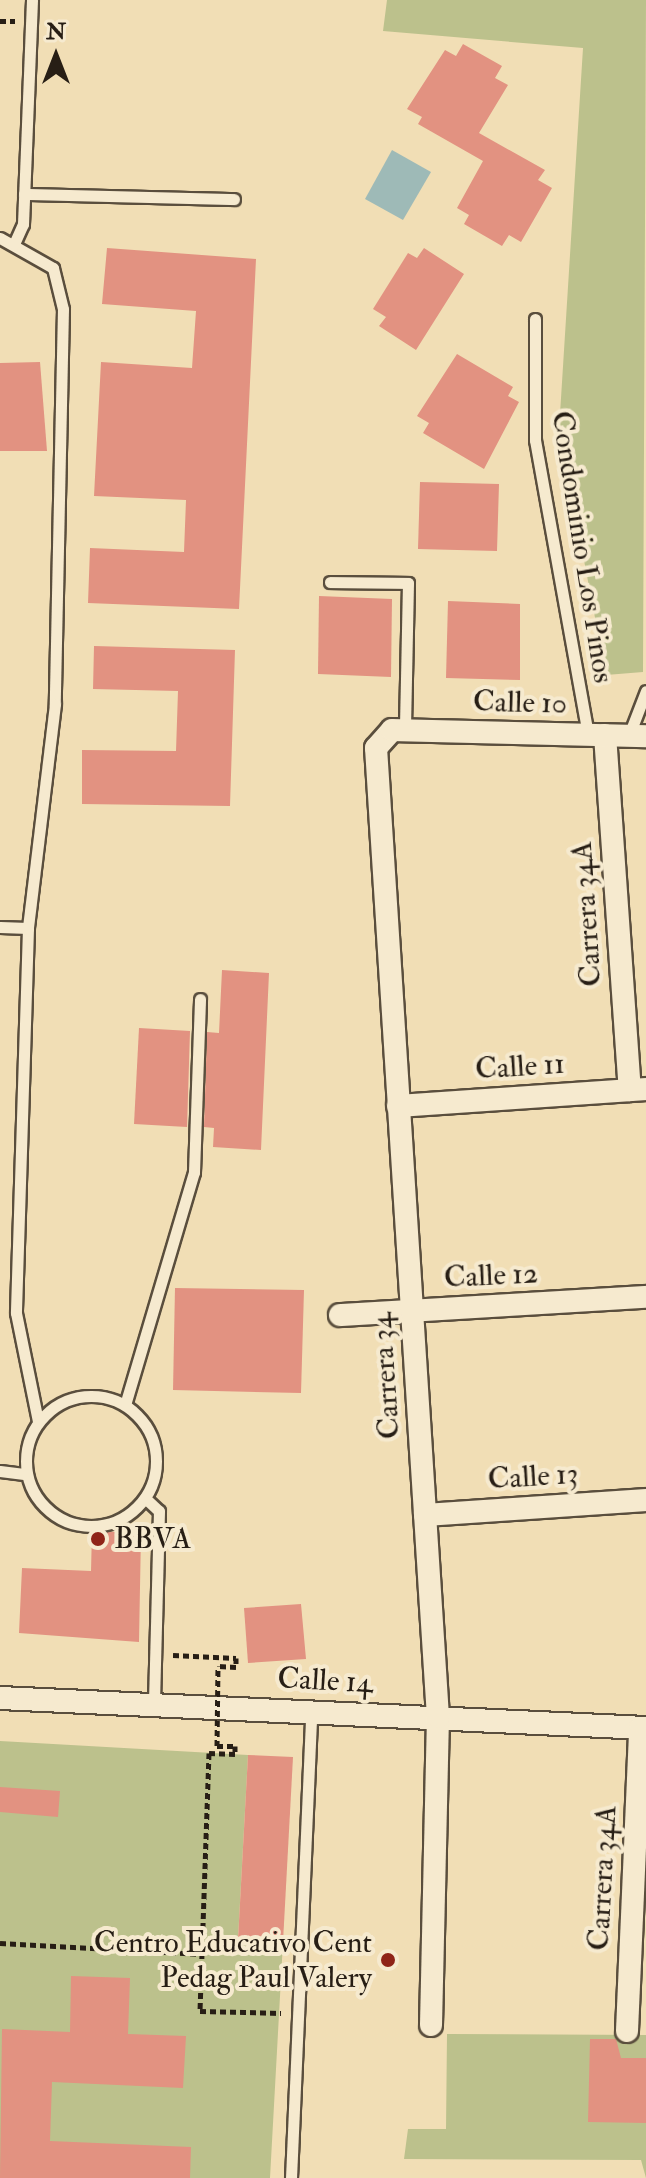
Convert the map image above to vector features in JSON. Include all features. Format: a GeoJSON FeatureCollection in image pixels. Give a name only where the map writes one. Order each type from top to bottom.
{"type":"FeatureCollection","features":[{"type":"Feature","properties":{"kind":"street","name":"Calle 10"},"geometry":{"type":"LineString","coordinates":[[399,730],[638,736]]}},
{"type":"Feature","properties":{"kind":"street","name":"Carrera 34"},"geometry":{"type":"LineString","coordinates":[[399,730],[376,748],[375,766],[438,1717],[431,2025]]}},
{"type":"Feature","properties":{"kind":"street","name":"Carrera 34A"},"geometry":{"type":"LineString","coordinates":[[596,735],[638,1089]]}},
{"type":"Feature","properties":{"kind":"street","name":"Calle 11"},"geometry":{"type":"LineString","coordinates":[[398,1106],[638,1089]]}},
{"type":"Feature","properties":{"kind":"street","name":"Calle 12"},"geometry":{"type":"LineString","coordinates":[[340,1315],[646,1297]]}},
{"type":"Feature","properties":{"kind":"street","name":"Calle 13"},"geometry":{"type":"LineString","coordinates":[[425,1515],[646,1500]]}},
{"type":"Feature","properties":{"kind":"street","name":"Calle 14"},"geometry":{"type":"LineString","coordinates":[[0,1698],[154,1702],[643,1728]]}},
{"type":"Feature","properties":{"kind":"street","name":"Carrera 34A"},"geometry":{"type":"LineString","coordinates":[[627,2031],[643,1728]]}},
{"type":"Feature","properties":{"kind":"lane"},"geometry":{"type":"LineString","coordinates":[[14,244],[24,194],[32,0]]}},
{"type":"Feature","properties":{"kind":"lane"},"geometry":{"type":"LineString","coordinates":[[24,194],[234,199]]}},
{"type":"Feature","properties":{"kind":"lane"},"geometry":{"type":"LineString","coordinates":[[0,238],[53,268],[63,309],[55,704],[28,928],[16,1313],[38,1421],[26,1474],[45,1507],[78,1525],[115,1521],[145,1498],[155,1468],[152,1437],[125,1405],[79,1397],[38,1421]]}},
{"type":"Feature","properties":{"kind":"lane","name":"Condominio Los Pinos"},"geometry":{"type":"LineString","coordinates":[[535,319],[535,440],[596,735]]}},
{"type":"Feature","properties":{"kind":"lane"},"geometry":{"type":"LineString","coordinates":[[330,582],[408,583],[399,730]]}},
{"type":"Feature","properties":{"kind":"lane"},"geometry":{"type":"LineString","coordinates":[[638,736],[646,691]]}},
{"type":"Feature","properties":{"kind":"lane"},"geometry":{"type":"LineString","coordinates":[[0,927],[28,928]]}},
{"type":"Feature","properties":{"kind":"lane"},"geometry":{"type":"LineString","coordinates":[[125,1405],[194,1172],[200,999]]}},
{"type":"Feature","properties":{"kind":"lane"},"geometry":{"type":"LineString","coordinates":[[0,1471],[26,1474]]}},
{"type":"Feature","properties":{"kind":"lane"},"geometry":{"type":"LineString","coordinates":[[145,1498],[159,1511],[154,1702]]}},
{"type":"Feature","properties":{"kind":"lane"},"geometry":{"type":"LineString","coordinates":[[291,2178],[311,1711]]}},
{"type":"Feature","properties":{"kind":"path"},"geometry":{"type":"LineString","coordinates":[[156,1654],[236,1658],[236,1667],[218,1666],[217,1746],[235,1746],[235,1754],[209,1753],[200,2011],[298,2014]]}},
{"type":"Feature","properties":{"kind":"path"},"geometry":{"type":"LineString","coordinates":[[0,1943],[202,1954]]}},
{"type":"Feature","properties":{"kind":"green space"},"geometry":{"type":"Polygon","coordinates":[[[387,0],[646,0],[643,672],[606,675],[559,430],[583,48],[383,31],[387,0]]]}},
{"type":"Feature","properties":{"kind":"green space"},"geometry":{"type":"Polygon","coordinates":[[[0,1741],[248,1755],[238,1939],[283,1942],[270,2178],[0,2178],[0,1741]]]}},
{"type":"Feature","properties":{"kind":"green space"},"geometry":{"type":"Polygon","coordinates":[[[447,2034],[646,2035],[646,2178],[641,2160],[404,2159],[408,2129],[446,2129],[447,2034]]]}},
{"type":"Feature","properties":{"kind":"water"},"geometry":{"type":"Polygon","coordinates":[[[392,150],[431,172],[403,220],[365,199],[392,150]]]}},
{"type":"Feature","properties":{"kind":"building"},"geometry":{"type":"Polygon","coordinates":[[[463,44],[502,66],[495,78],[508,85],[479,133],[545,170],[538,180],[552,188],[521,242],[509,235],[502,246],[464,224],[469,215],[457,208],[483,161],[418,124],[422,117],[407,109],[445,50],[456,56],[463,44]]]}},
{"type":"Feature","properties":{"kind":"building"},"geometry":{"type":"Polygon","coordinates":[[[107,248],[256,259],[239,609],[88,603],[90,548],[184,552],[186,500],[94,496],[101,362],[192,368],[196,311],[102,304],[107,248]]]}},
{"type":"Feature","properties":{"kind":"building"},"geometry":{"type":"Polygon","coordinates":[[[424,248],[464,274],[416,350],[379,326],[386,317],[373,309],[408,253],[417,258],[424,248]]]}},
{"type":"Feature","properties":{"kind":"building"},"geometry":{"type":"Polygon","coordinates":[[[457,354],[513,387],[508,396],[519,402],[484,469],[423,433],[429,423],[417,416],[457,354]]]}},
{"type":"Feature","properties":{"kind":"building"},"geometry":{"type":"Polygon","coordinates":[[[40,362],[47,451],[0,451],[0,363],[40,362]]]}},
{"type":"Feature","properties":{"kind":"building"},"geometry":{"type":"Polygon","coordinates":[[[420,482],[499,484],[497,551],[418,549],[420,482]]]}},
{"type":"Feature","properties":{"kind":"building"},"geometry":{"type":"Polygon","coordinates":[[[319,596],[392,599],[391,677],[318,674],[319,596]]]}},
{"type":"Feature","properties":{"kind":"building"},"geometry":{"type":"Polygon","coordinates":[[[448,601],[520,604],[520,680],[446,678],[448,601]]]}},
{"type":"Feature","properties":{"kind":"building"},"geometry":{"type":"Polygon","coordinates":[[[94,646],[235,650],[230,806],[82,804],[82,750],[176,751],[178,691],[93,689],[94,646]]]}},
{"type":"Feature","properties":{"kind":"building"},"geometry":{"type":"Polygon","coordinates":[[[222,970],[269,973],[261,1150],[213,1147],[214,1128],[204,1127],[207,1032],[219,1033],[222,970]]]}},
{"type":"Feature","properties":{"kind":"building"},"geometry":{"type":"Polygon","coordinates":[[[139,1028],[190,1031],[187,1127],[134,1124],[139,1028]]]}},
{"type":"Feature","properties":{"kind":"building"},"geometry":{"type":"Polygon","coordinates":[[[175,1288],[304,1290],[301,1393],[173,1390],[175,1288]]]}},
{"type":"Feature","properties":{"kind":"building"},"geometry":{"type":"Polygon","coordinates":[[[92,1531],[141,1533],[139,1642],[19,1633],[22,1568],[91,1571],[92,1531]]]}},
{"type":"Feature","properties":{"kind":"building"},"geometry":{"type":"Polygon","coordinates":[[[301,1604],[306,1659],[248,1663],[244,1608],[301,1604]]]}},
{"type":"Feature","properties":{"kind":"building"},"geometry":{"type":"Polygon","coordinates":[[[248,1755],[293,1757],[283,1942],[238,1940],[248,1755]]]}},
{"type":"Feature","properties":{"kind":"building"},"geometry":{"type":"Polygon","coordinates":[[[0,1787],[60,1791],[58,1817],[0,1812],[0,1787]]]}},
{"type":"Feature","properties":{"kind":"building"},"geometry":{"type":"Polygon","coordinates":[[[71,1976],[130,1978],[128,2034],[186,2036],[183,2088],[52,2082],[50,2141],[191,2147],[190,2178],[0,2178],[2,2029],[70,2032],[71,1976]]]}},
{"type":"Feature","properties":{"kind":"building"},"geometry":{"type":"Polygon","coordinates":[[[590,2039],[616,2039],[621,2058],[646,2058],[646,2123],[588,2122],[590,2039]]]}},
{"type":"Feature","properties":{"kind":"place","name":"BBVA"},"geometry":{"type":"Point","coordinates":[98,1539]}},
{"type":"Feature","properties":{"kind":"place","name":"Centro Educativo Cent Pedag Paul Valery"},"geometry":{"type":"Point","coordinates":[388,1960]}}]}
